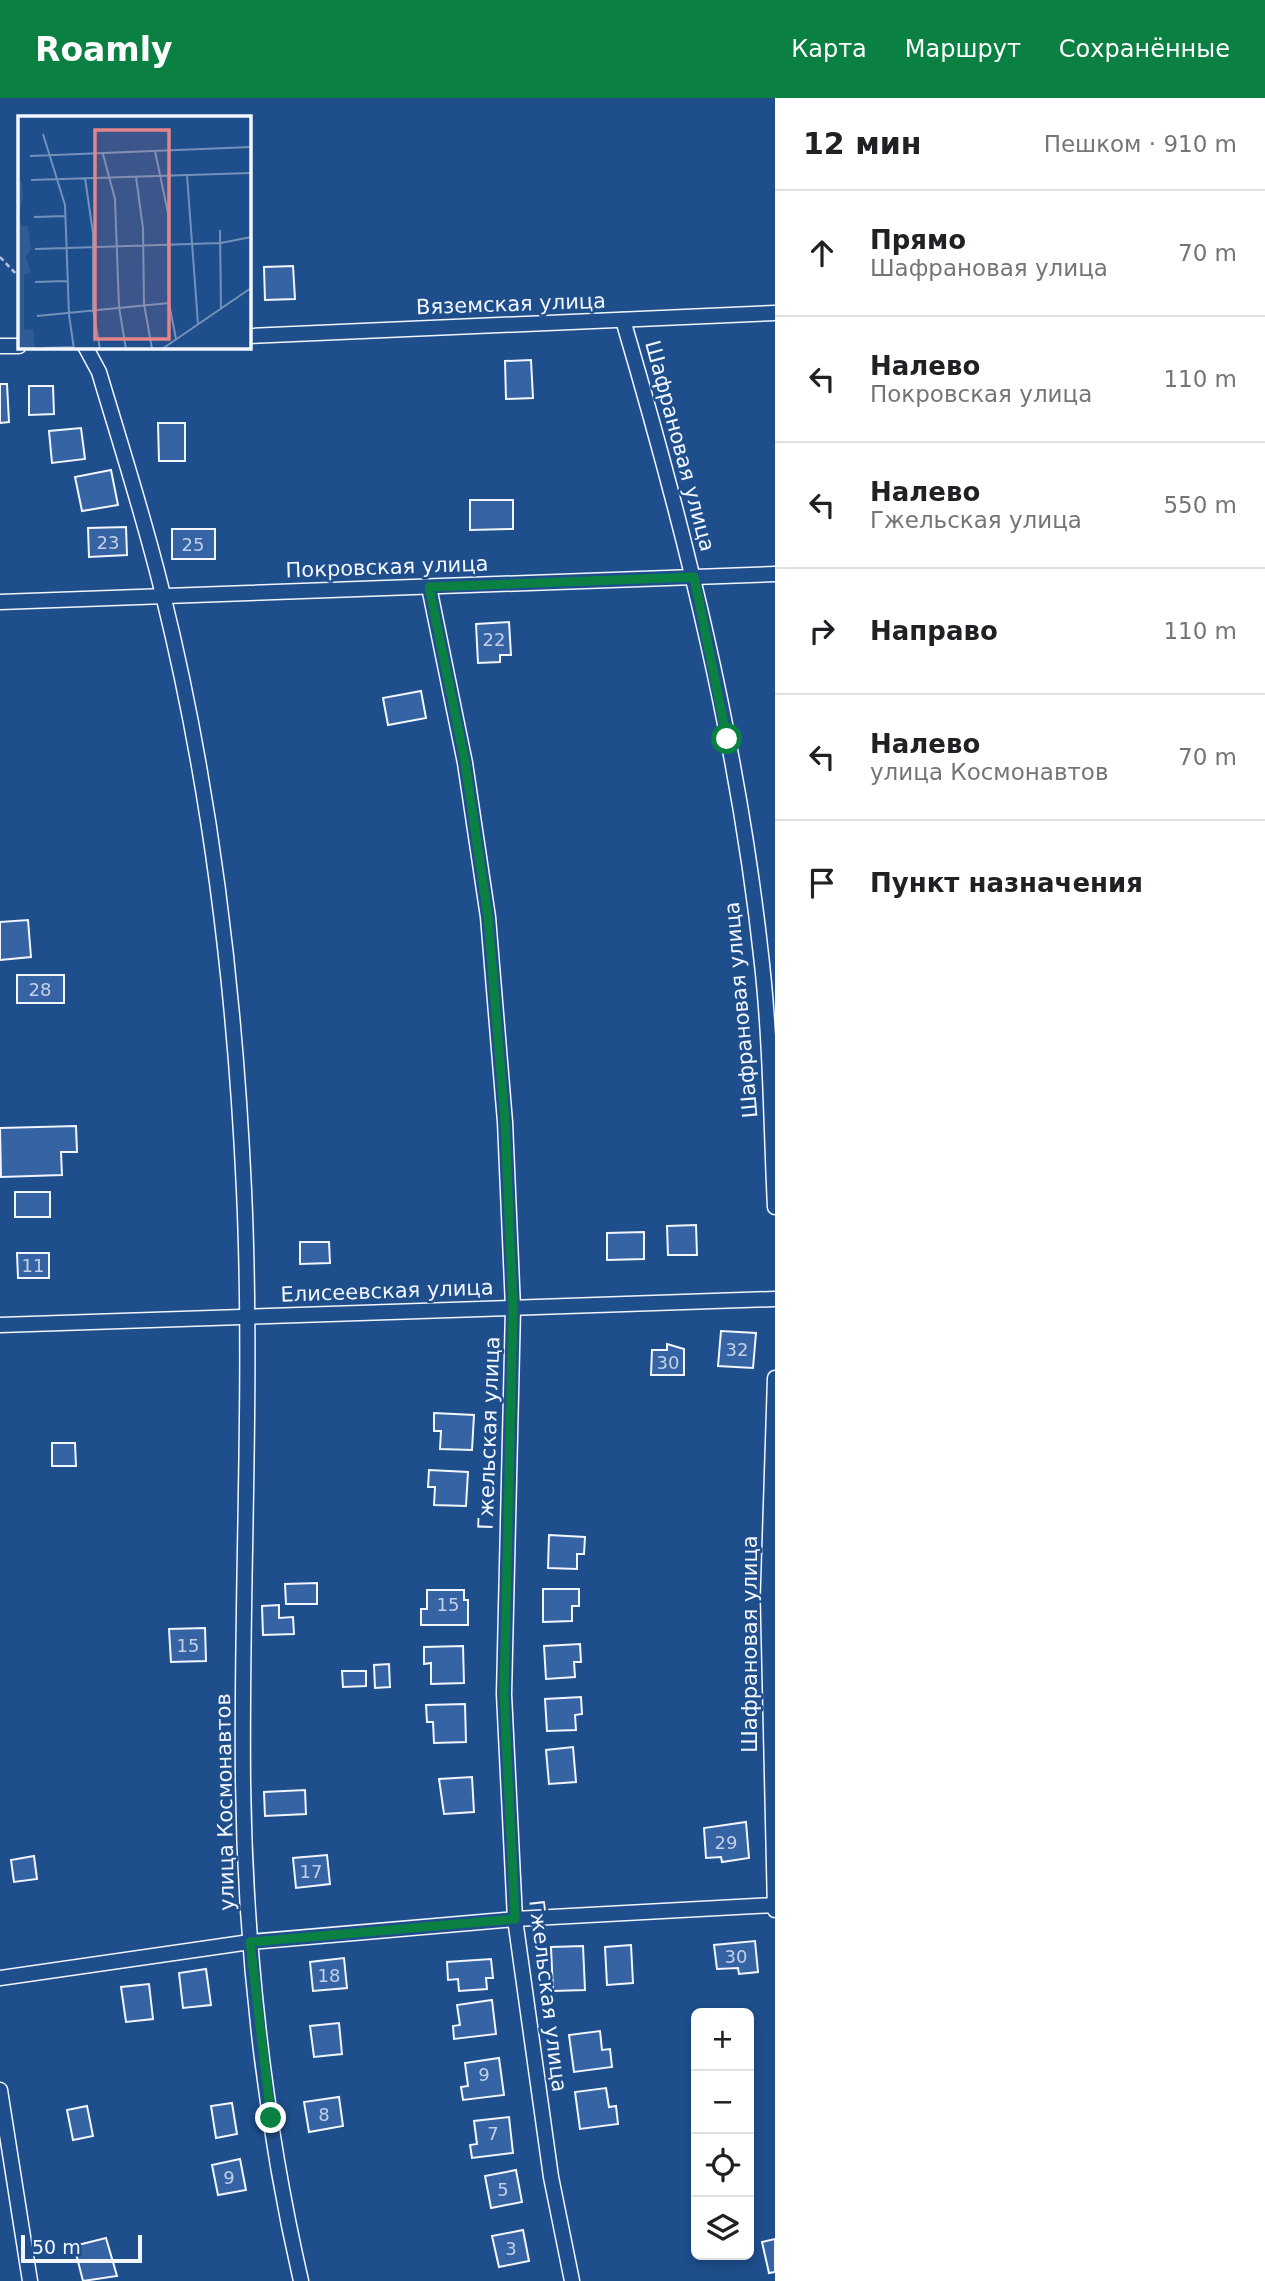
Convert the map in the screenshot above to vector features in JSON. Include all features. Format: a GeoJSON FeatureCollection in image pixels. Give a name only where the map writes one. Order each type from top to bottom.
{"type":"FeatureCollection","features":[{"type":"Feature","properties":{"kind":"street","name":"Вяземская улица"},"geometry":{"type":"LineString","coordinates":[[250,336],[775,313]]}},
{"type":"Feature","properties":{"kind":"street","name":"Шафрановая улица"},"geometry":{"type":"LineString","coordinates":[[623,320],[672,486],[694,577],[727,739],[763,966],[775,1207]]}},
{"type":"Feature","properties":{"kind":"street"},"geometry":{"type":"LineString","coordinates":[[0,346],[18,346]]}},
{"type":"Feature","properties":{"kind":"street","name":"улица Космонавтов"},"geometry":{"type":"LineString","coordinates":[[86,348],[99,372],[164,596],[209,825],[238,1070],[246,1317],[243,1784],[250,1942],[271,2118],[300,2281]]}},
{"type":"Feature","properties":{"kind":"street","name":"Покровская улица"},"geometry":{"type":"LineString","coordinates":[[0,602],[775,574]]}},
{"type":"Feature","properties":{"kind":"street","name":"Гжельская улица"},"geometry":{"type":"LineString","coordinates":[[429,587],[465,762],[488,917],[505,1122],[513,1308],[504,1694],[515,1919],[551,2177],[572,2281]]}},
{"type":"Feature","properties":{"kind":"street","name":"Елисеевская улица"},"geometry":{"type":"LineString","coordinates":[[0,1325],[775,1299]]}},
{"type":"Feature","properties":{"kind":"street","name":"Шафрановая улица"},"geometry":{"type":"LineString","coordinates":[[775,1378],[768,1598],[775,1908]]}},
{"type":"Feature","properties":{"kind":"street"},"geometry":{"type":"LineString","coordinates":[[0,1979],[250,1942],[515,1919],[775,1908]]}},
{"type":"Feature","properties":{"kind":"street"},"geometry":{"type":"LineString","coordinates":[[0,2090],[30,2281]]}},
{"type":"Feature","properties":{"kind":"path"},"geometry":{"type":"LineString","coordinates":[[0,257],[18,276]]}},
{"type":"Feature","properties":{"kind":"building"},"geometry":{"type":"Polygon","coordinates":[[[293,266],[295,299],[265,300],[264,267],[293,266]]]}},
{"type":"Feature","properties":{"kind":"building"},"geometry":{"type":"Polygon","coordinates":[[[531,360],[533,398],[506,399],[505,361],[531,360]]]}},
{"type":"Feature","properties":{"kind":"building"},"geometry":{"type":"Polygon","coordinates":[[[0,384],[7,384],[9,422],[0,423],[0,384]]]}},
{"type":"Feature","properties":{"kind":"building"},"geometry":{"type":"Polygon","coordinates":[[[29,386],[53,386],[54,414],[29,415],[29,386]]]}},
{"type":"Feature","properties":{"kind":"building"},"geometry":{"type":"Polygon","coordinates":[[[158,423],[185,423],[185,461],[159,461],[158,423]]]}},
{"type":"Feature","properties":{"kind":"building"},"geometry":{"type":"Polygon","coordinates":[[[81,428],[85,459],[52,463],[49,431],[81,428]]]}},
{"type":"Feature","properties":{"kind":"building"},"geometry":{"type":"Polygon","coordinates":[[[111,470],[118,505],[82,511],[75,477],[111,470]]]}},
{"type":"Feature","properties":{"kind":"building"},"geometry":{"type":"Polygon","coordinates":[[[470,500],[513,500],[513,529],[470,530],[470,500]]]}},
{"type":"Feature","properties":{"kind":"building"},"geometry":{"type":"Polygon","coordinates":[[[126,527],[127,555],[89,557],[88,528],[126,527]]]}},
{"type":"Feature","properties":{"kind":"building"},"geometry":{"type":"Polygon","coordinates":[[[172,529],[215,529],[215,559],[172,559],[172,529]]]}},
{"type":"Feature","properties":{"kind":"building"},"geometry":{"type":"Polygon","coordinates":[[[509,622],[511,655],[500,655],[500,662],[478,663],[476,624],[509,622]]]}},
{"type":"Feature","properties":{"kind":"building"},"geometry":{"type":"Polygon","coordinates":[[[421,691],[426,718],[388,725],[383,698],[421,691]]]}},
{"type":"Feature","properties":{"kind":"building"},"geometry":{"type":"Polygon","coordinates":[[[28,920],[31,957],[0,960],[0,922],[28,920]]]}},
{"type":"Feature","properties":{"kind":"building"},"geometry":{"type":"Polygon","coordinates":[[[17,975],[64,975],[64,1003],[17,1003],[17,975]]]}},
{"type":"Feature","properties":{"kind":"building"},"geometry":{"type":"Polygon","coordinates":[[[76,1126],[77,1152],[61,1152],[62,1175],[1,1177],[0,1128],[76,1126]]]}},
{"type":"Feature","properties":{"kind":"building"},"geometry":{"type":"Polygon","coordinates":[[[15,1192],[50,1192],[50,1217],[15,1217],[15,1192]]]}},
{"type":"Feature","properties":{"kind":"building"},"geometry":{"type":"Polygon","coordinates":[[[696,1225],[697,1255],[668,1255],[667,1226],[696,1225]]]}},
{"type":"Feature","properties":{"kind":"building"},"geometry":{"type":"Polygon","coordinates":[[[644,1232],[644,1259],[607,1260],[607,1233],[644,1232]]]}},
{"type":"Feature","properties":{"kind":"building"},"geometry":{"type":"Polygon","coordinates":[[[300,1242],[329,1242],[330,1263],[300,1264],[300,1242]]]}},
{"type":"Feature","properties":{"kind":"building"},"geometry":{"type":"Polygon","coordinates":[[[17,1253],[49,1253],[49,1278],[18,1278],[17,1253]]]}},
{"type":"Feature","properties":{"kind":"building"},"geometry":{"type":"Polygon","coordinates":[[[721,1331],[756,1333],[753,1368],[718,1366],[721,1331]]]}},
{"type":"Feature","properties":{"kind":"building"},"geometry":{"type":"Polygon","coordinates":[[[667,1344],[684,1349],[684,1375],[651,1375],[652,1350],[667,1350],[667,1344]]]}},
{"type":"Feature","properties":{"kind":"building"},"geometry":{"type":"Polygon","coordinates":[[[434,1413],[474,1415],[472,1450],[440,1449],[441,1431],[434,1431],[434,1413]]]}},
{"type":"Feature","properties":{"kind":"building"},"geometry":{"type":"Polygon","coordinates":[[[52,1443],[75,1443],[76,1466],[52,1466],[52,1443]]]}},
{"type":"Feature","properties":{"kind":"building"},"geometry":{"type":"Polygon","coordinates":[[[429,1470],[468,1472],[466,1506],[434,1505],[435,1487],[428,1487],[429,1470]]]}},
{"type":"Feature","properties":{"kind":"building"},"geometry":{"type":"Polygon","coordinates":[[[549,1535],[585,1537],[584,1554],[577,1554],[577,1569],[548,1568],[549,1535]]]}},
{"type":"Feature","properties":{"kind":"building"},"geometry":{"type":"Polygon","coordinates":[[[317,1583],[317,1604],[286,1604],[285,1584],[317,1583]]]}},
{"type":"Feature","properties":{"kind":"building"},"geometry":{"type":"Polygon","coordinates":[[[543,1589],[579,1589],[579,1606],[572,1606],[572,1621],[543,1622],[543,1589]]]}},
{"type":"Feature","properties":{"kind":"building"},"geometry":{"type":"Polygon","coordinates":[[[427,1590],[464,1590],[464,1600],[468,1600],[468,1625],[421,1625],[421,1609],[427,1609],[427,1590]]]}},
{"type":"Feature","properties":{"kind":"building"},"geometry":{"type":"Polygon","coordinates":[[[279,1605],[279,1618],[293,1617],[294,1634],[263,1635],[262,1606],[279,1605]]]}},
{"type":"Feature","properties":{"kind":"building"},"geometry":{"type":"Polygon","coordinates":[[[205,1628],[206,1661],[171,1662],[169,1629],[205,1628]]]}},
{"type":"Feature","properties":{"kind":"building"},"geometry":{"type":"Polygon","coordinates":[[[580,1644],[581,1662],[574,1662],[575,1677],[546,1679],[544,1646],[580,1644]]]}},
{"type":"Feature","properties":{"kind":"building"},"geometry":{"type":"Polygon","coordinates":[[[463,1646],[464,1683],[431,1684],[431,1663],[424,1664],[424,1647],[463,1646]]]}},
{"type":"Feature","properties":{"kind":"building"},"geometry":{"type":"Polygon","coordinates":[[[389,1664],[390,1687],[375,1688],[374,1665],[389,1664]]]}},
{"type":"Feature","properties":{"kind":"building"},"geometry":{"type":"Polygon","coordinates":[[[342,1671],[366,1671],[366,1686],[343,1687],[342,1671]]]}},
{"type":"Feature","properties":{"kind":"building"},"geometry":{"type":"Polygon","coordinates":[[[581,1697],[582,1714],[575,1715],[576,1730],[547,1731],[545,1699],[581,1697]]]}},
{"type":"Feature","properties":{"kind":"building"},"geometry":{"type":"Polygon","coordinates":[[[465,1704],[466,1742],[434,1743],[433,1722],[427,1722],[426,1705],[465,1704]]]}},
{"type":"Feature","properties":{"kind":"building"},"geometry":{"type":"Polygon","coordinates":[[[573,1747],[576,1782],[549,1784],[546,1750],[573,1747]]]}},
{"type":"Feature","properties":{"kind":"building"},"geometry":{"type":"Polygon","coordinates":[[[472,1777],[474,1812],[444,1814],[439,1779],[472,1777]]]}},
{"type":"Feature","properties":{"kind":"building"},"geometry":{"type":"Polygon","coordinates":[[[305,1790],[306,1814],[265,1816],[264,1792],[305,1790]]]}},
{"type":"Feature","properties":{"kind":"building"},"geometry":{"type":"Polygon","coordinates":[[[746,1822],[749,1858],[722,1862],[721,1857],[706,1858],[704,1828],[746,1822]]]}},
{"type":"Feature","properties":{"kind":"building"},"geometry":{"type":"Polygon","coordinates":[[[327,1855],[330,1884],[296,1888],[293,1858],[327,1855]]]}},
{"type":"Feature","properties":{"kind":"building"},"geometry":{"type":"Polygon","coordinates":[[[34,1856],[37,1879],[14,1882],[11,1860],[34,1856]]]}},
{"type":"Feature","properties":{"kind":"building"},"geometry":{"type":"Polygon","coordinates":[[[755,1941],[758,1972],[739,1974],[738,1968],[717,1969],[714,1945],[755,1941]]]}},
{"type":"Feature","properties":{"kind":"building"},"geometry":{"type":"Polygon","coordinates":[[[631,1945],[633,1983],[607,1985],[605,1947],[631,1945]]]}},
{"type":"Feature","properties":{"kind":"building"},"geometry":{"type":"Polygon","coordinates":[[[583,1946],[585,1990],[553,1991],[551,1947],[583,1946]]]}},
{"type":"Feature","properties":{"kind":"building"},"geometry":{"type":"Polygon","coordinates":[[[344,1958],[347,1988],[313,1991],[310,1962],[344,1958]]]}},
{"type":"Feature","properties":{"kind":"building"},"geometry":{"type":"Polygon","coordinates":[[[491,1959],[493,1978],[486,1978],[487,1989],[459,1991],[458,1979],[448,1980],[447,1962],[491,1959]]]}},
{"type":"Feature","properties":{"kind":"building"},"geometry":{"type":"Polygon","coordinates":[[[206,1969],[211,2005],[183,2008],[179,1973],[206,1969]]]}},
{"type":"Feature","properties":{"kind":"building"},"geometry":{"type":"Polygon","coordinates":[[[149,1984],[153,2019],[126,2022],[121,1987],[149,1984]]]}},
{"type":"Feature","properties":{"kind":"building"},"geometry":{"type":"Polygon","coordinates":[[[492,2000],[496,2034],[454,2039],[453,2026],[460,2025],[457,2005],[492,2000]]]}},
{"type":"Feature","properties":{"kind":"building"},"geometry":{"type":"Polygon","coordinates":[[[339,2023],[342,2054],[314,2057],[310,2026],[339,2023]]]}},
{"type":"Feature","properties":{"kind":"building"},"geometry":{"type":"Polygon","coordinates":[[[600,2031],[602,2050],[610,2049],[612,2067],[574,2072],[569,2035],[600,2031]]]}},
{"type":"Feature","properties":{"kind":"building"},"geometry":{"type":"Polygon","coordinates":[[[499,2058],[504,2095],[463,2100],[461,2087],[468,2086],[465,2063],[499,2058]]]}},
{"type":"Feature","properties":{"kind":"building"},"geometry":{"type":"Polygon","coordinates":[[[606,2088],[609,2107],[616,2106],[618,2124],[580,2129],[575,2092],[606,2088]]]}},
{"type":"Feature","properties":{"kind":"building"},"geometry":{"type":"Polygon","coordinates":[[[339,2097],[343,2126],[309,2132],[304,2102],[339,2097]]]}},
{"type":"Feature","properties":{"kind":"building"},"geometry":{"type":"Polygon","coordinates":[[[232,2103],[237,2134],[216,2138],[211,2106],[232,2103]]]}},
{"type":"Feature","properties":{"kind":"building"},"geometry":{"type":"Polygon","coordinates":[[[87,2106],[93,2136],[73,2140],[67,2110],[87,2106]]]}},
{"type":"Feature","properties":{"kind":"building"},"geometry":{"type":"Polygon","coordinates":[[[509,2117],[513,2153],[472,2158],[470,2145],[477,2144],[474,2121],[509,2117]]]}},
{"type":"Feature","properties":{"kind":"building"},"geometry":{"type":"Polygon","coordinates":[[[240,2159],[246,2190],[218,2195],[212,2165],[240,2159]]]}},
{"type":"Feature","properties":{"kind":"building"},"geometry":{"type":"Polygon","coordinates":[[[516,2170],[522,2202],[491,2208],[485,2176],[516,2170]]]}},
{"type":"Feature","properties":{"kind":"building"},"geometry":{"type":"Polygon","coordinates":[[[523,2230],[529,2261],[499,2267],[492,2236],[523,2230]]]}},
{"type":"Feature","properties":{"kind":"building"},"geometry":{"type":"Polygon","coordinates":[[[106,2238],[117,2276],[83,2281],[74,2246],[106,2238]]]}},
{"type":"Feature","properties":{"kind":"building"},"geometry":{"type":"Polygon","coordinates":[[[775,2239],[775,2272],[769,2273],[762,2242],[775,2239]]]}},
{"type":"Feature","properties":{"kind":"route"},"geometry":{"type":"LineString","coordinates":[[271,2118],[250,1942],[515,1919],[504,1694],[513,1308],[505,1122],[488,917],[465,762],[429,587],[694,577],[727,739]]}}]}
